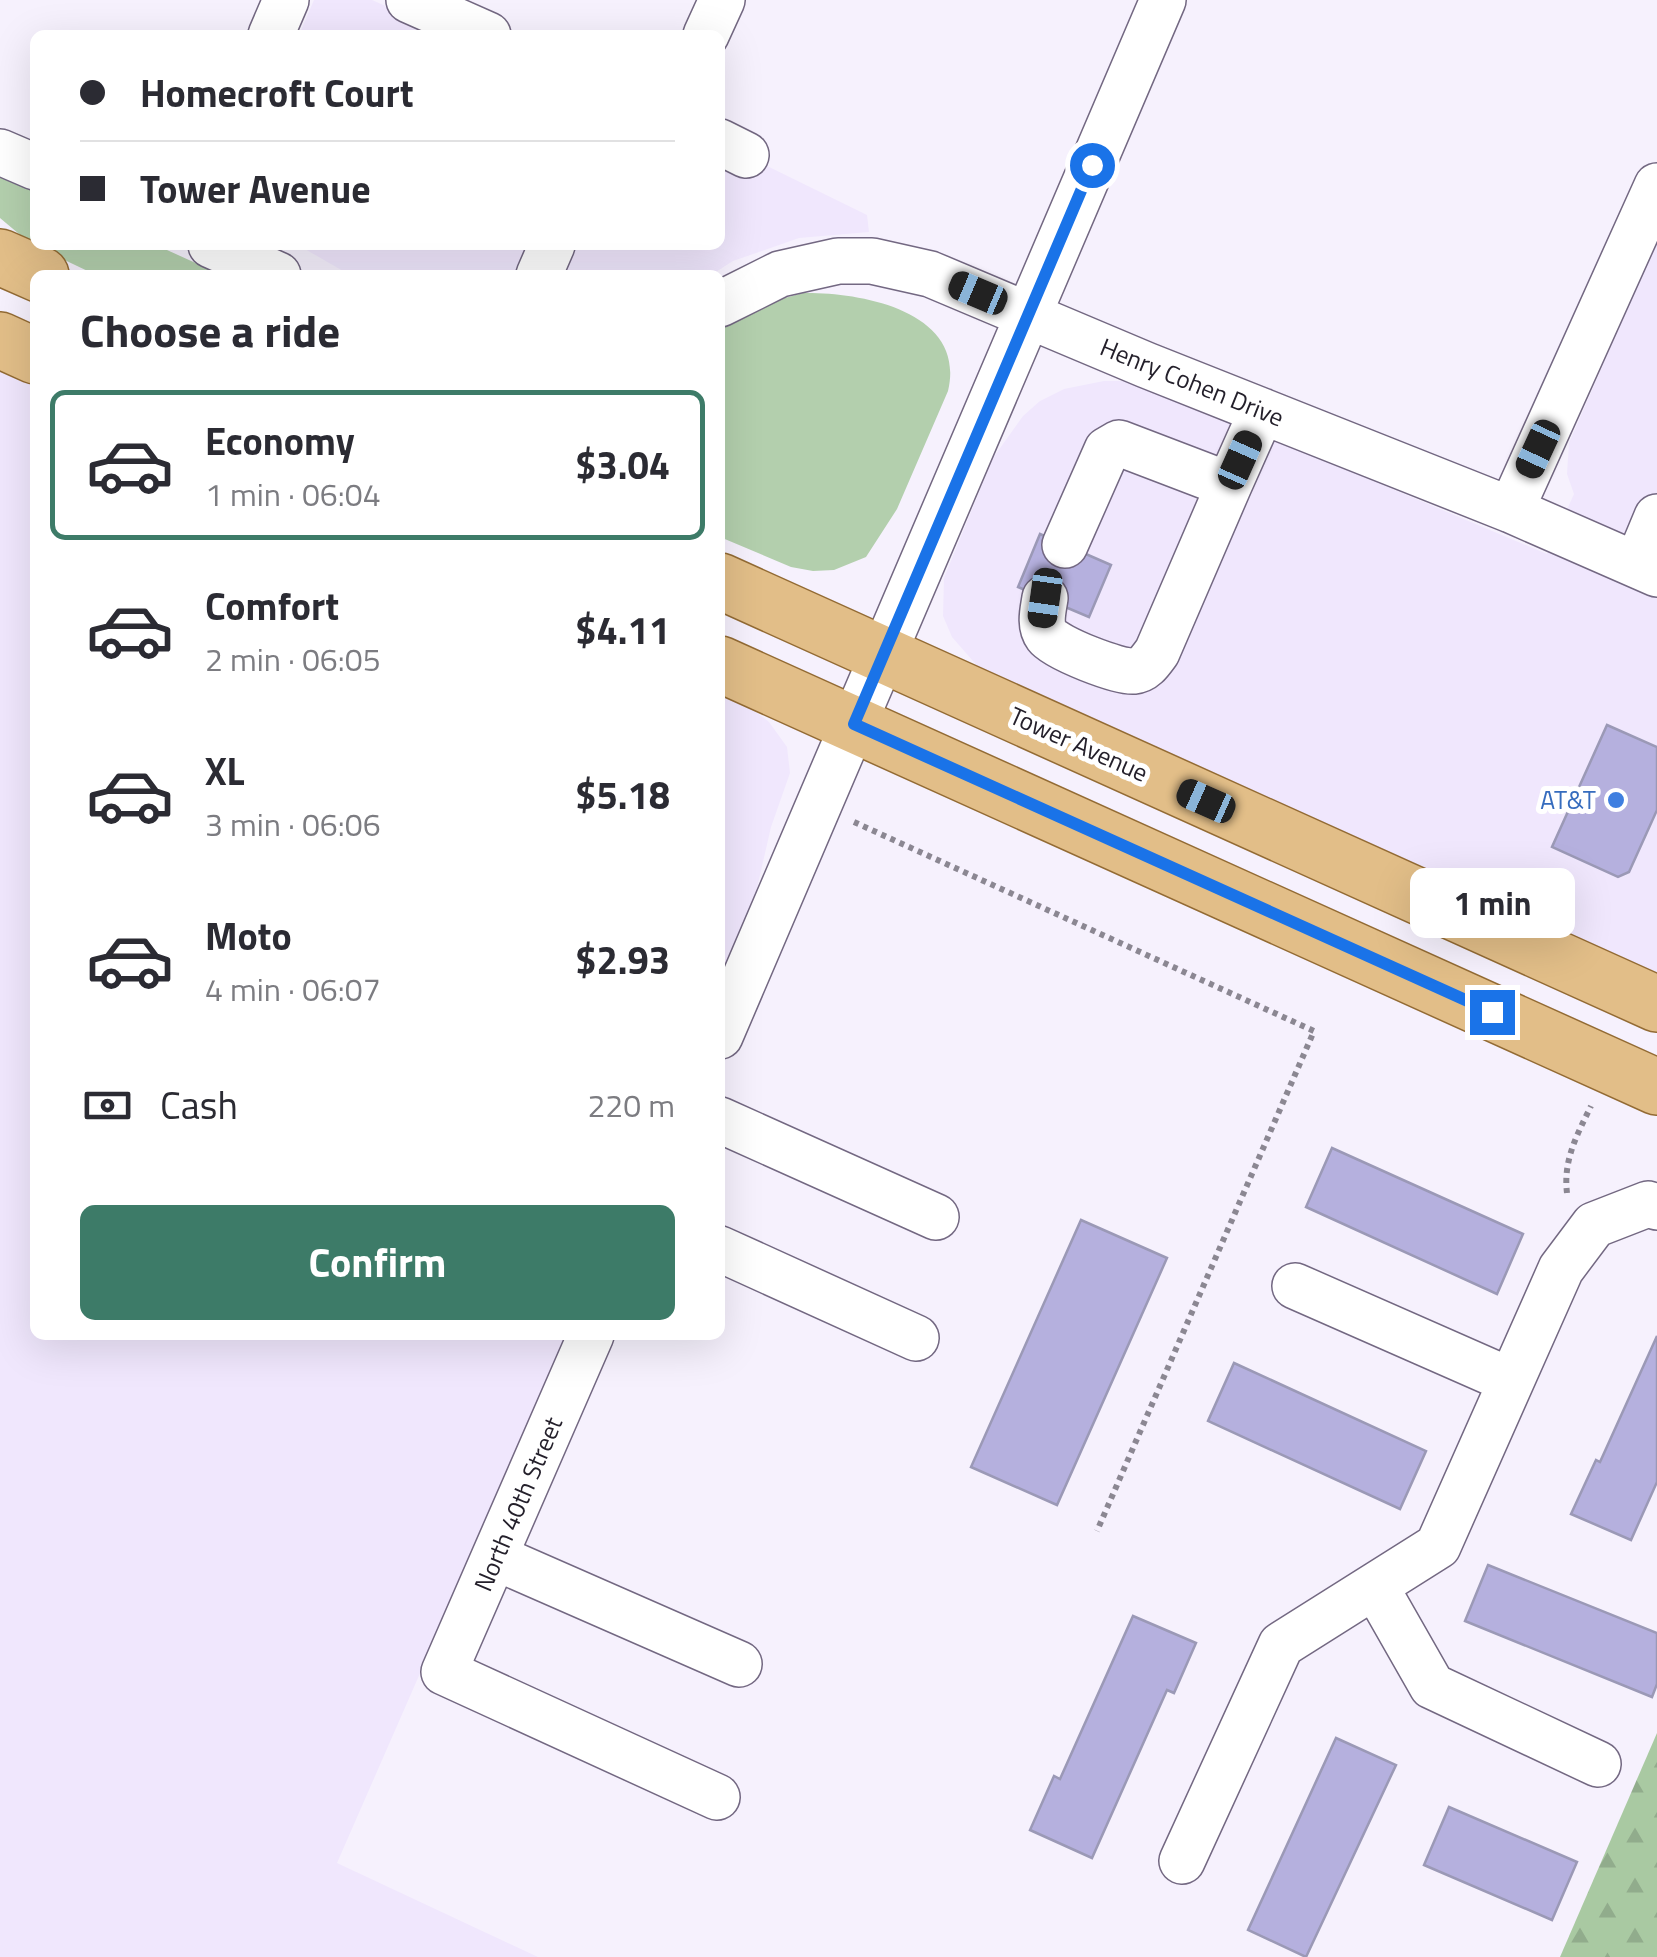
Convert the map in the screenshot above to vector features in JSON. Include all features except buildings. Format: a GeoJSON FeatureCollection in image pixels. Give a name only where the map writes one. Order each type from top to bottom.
{"type":"FeatureCollection","features":[{"type":"Feature","properties":{"kind":"main road"},"geometry":{"type":"LineString","coordinates":[[0,257],[30,270]]}},
{"type":"Feature","properties":{"kind":"main road"},"geometry":{"type":"LineString","coordinates":[[0,340],[30,354]]}},
{"type":"Feature","properties":{"kind":"main road","name":"Tower Avenue"},"geometry":{"type":"LineString","coordinates":[[725,583],[1657,1004]]}},
{"type":"Feature","properties":{"kind":"main road"},"geometry":{"type":"LineString","coordinates":[[725,666],[1657,1087]]}},
{"type":"Feature","properties":{"kind":"street"},"geometry":{"type":"LineString","coordinates":[[273,30],[286,0]]}},
{"type":"Feature","properties":{"kind":"street"},"geometry":{"type":"LineString","coordinates":[[410,0],[477,30]]}},
{"type":"Feature","properties":{"kind":"street"},"geometry":{"type":"LineString","coordinates":[[708,30],[722,0]]}},
{"type":"Feature","properties":{"kind":"street"},"geometry":{"type":"LineString","coordinates":[[725,1024],[1163,0]]}},
{"type":"Feature","properties":{"kind":"street"},"geometry":{"type":"LineString","coordinates":[[0,152],[30,165]]}},
{"type":"Feature","properties":{"kind":"street"},"geometry":{"type":"LineString","coordinates":[[1511,510],[1657,186]]}},
{"type":"Feature","properties":{"kind":"street"},"geometry":{"type":"LineString","coordinates":[[222,250],[267,270]]}},
{"type":"Feature","properties":{"kind":"street","name":"Henry Cohen Drive"},"geometry":{"type":"LineString","coordinates":[[725,301],[800,268],[855,261],[892,264],[930,274],[1511,510],[1647,570]]}},
{"type":"Feature","properties":{"kind":"street"},"geometry":{"type":"LineString","coordinates":[[1045,598],[1042,620],[1047,636],[1058,645],[1119,670],[1137,672],[1149,664],[1262,411]]}},
{"type":"Feature","properties":{"kind":"street"},"geometry":{"type":"LineString","coordinates":[[1065,545],[1107,450],[1119,443],[1229,485]]}},
{"type":"Feature","properties":{"kind":"street"},"geometry":{"type":"LineString","coordinates":[[1647,570],[1657,517]]}},
{"type":"Feature","properties":{"kind":"street"},"geometry":{"type":"LineString","coordinates":[[725,1122],[936,1217]]}},
{"type":"Feature","properties":{"kind":"street"},"geometry":{"type":"LineString","coordinates":[[1182,1861],[1281,1645],[1438,1546],[1562,1269],[1594,1225],[1648,1204],[1657,1207]]}},
{"type":"Feature","properties":{"kind":"street"},"geometry":{"type":"LineString","coordinates":[[725,1250],[916,1338]]}},
{"type":"Feature","properties":{"kind":"street"},"geometry":{"type":"LineString","coordinates":[[1295,1286],[1511,1382]]}},
{"type":"Feature","properties":{"kind":"street","name":"North 40th Street"},"geometry":{"type":"LineString","coordinates":[[588,1340],[444,1672],[717,1797]]}},
{"type":"Feature","properties":{"kind":"street"},"geometry":{"type":"LineString","coordinates":[[495,1556],[740,1664]]}},
{"type":"Feature","properties":{"kind":"street"},"geometry":{"type":"LineString","coordinates":[[1375,1586],[1432,1686],[1598,1764]]}},
{"type":"Feature","properties":{"kind":"path"},"geometry":{"type":"LineString","coordinates":[[853,822],[1314,1031],[1097,1531]]}},
{"type":"Feature","properties":{"kind":"path"},"geometry":{"type":"LineString","coordinates":[[1593,1100],[1572,1147],[1565,1174],[1567,1192],[1576,1210],[1594,1225]]}},
{"type":"Feature","properties":{"kind":"shaded area"},"geometry":{"type":"Polygon","coordinates":[[[314,0],[372,0],[440,30],[301,30],[314,0]]]}},
{"type":"Feature","properties":{"kind":"shaded area"},"geometry":{"type":"Polygon","coordinates":[[[725,154],[753,159],[867,215],[869,232],[799,238],[733,261],[719,270],[341,270],[307,250],[725,250],[725,154]]]}},
{"type":"Feature","properties":{"kind":"shaded area"},"geometry":{"type":"Polygon","coordinates":[[[1657,240],[1657,976],[980,669],[952,637],[943,616],[944,578],[993,458],[1023,416],[1040,401],[1064,389],[1104,381],[1131,381],[1171,396],[1547,554],[1574,494],[1567,474],[1569,443],[1657,240]]]}},
{"type":"Feature","properties":{"kind":"shaded area"},"geometry":{"type":"Polygon","coordinates":[[[0,369],[30,382],[30,1340],[566,1340],[337,1863],[538,1957],[0,1957],[0,369]]]}},
{"type":"Feature","properties":{"kind":"shaded area"},"geometry":{"type":"Polygon","coordinates":[[[725,695],[747,705],[769,722],[787,747],[790,773],[771,827],[749,923],[725,977],[725,695]]]}},
{"type":"Feature","properties":{"kind":"green space"},"geometry":{"type":"Polygon","coordinates":[[[0,173],[30,187],[30,243],[0,218],[0,173]]]}},
{"type":"Feature","properties":{"kind":"green space"},"geometry":{"type":"Polygon","coordinates":[[[44,250],[167,250],[211,270],[86,270],[44,250]]]}},
{"type":"Feature","properties":{"kind":"green space"},"geometry":{"type":"Polygon","coordinates":[[[803,293],[879,302],[926,325],[942,342],[950,364],[948,391],[897,509],[866,557],[834,570],[791,567],[725,539],[725,326],[774,301],[803,293]]]}},
{"type":"Feature","properties":{"kind":"green space"},"geometry":{"type":"Polygon","coordinates":[[[1657,1733],[1657,1957],[1560,1957],[1657,1733]]]}},
{"type":"Feature","properties":{"kind":"place","name":"AT&T"},"geometry":{"type":"Point","coordinates":[1616,800]}},
{"type":"Feature","properties":{"kind":"route"},"geometry":{"type":"LineString","coordinates":[[1092,165],[854,724],[1492,1012]]}}]}
